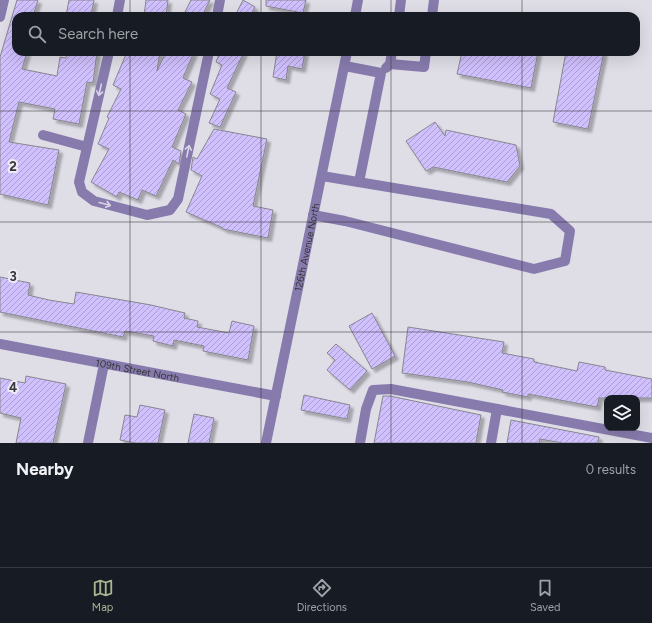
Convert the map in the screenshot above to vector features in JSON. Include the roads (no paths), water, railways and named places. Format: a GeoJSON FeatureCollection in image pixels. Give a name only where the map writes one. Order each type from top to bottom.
{"type":"FeatureCollection","features":[{"type":"Feature","properties":{"kind":"street"},"geometry":{"type":"LineString","coordinates":[[0,17],[4,0]]}},
{"type":"Feature","properties":{"kind":"street"},"geometry":{"type":"LineString","coordinates":[[117,12],[120,0]]}},
{"type":"Feature","properties":{"kind":"street"},"geometry":{"type":"LineString","coordinates":[[218,12],[220,0]]}},
{"type":"Feature","properties":{"kind":"street"},"geometry":{"type":"LineString","coordinates":[[356,12],[358,0]]}},
{"type":"Feature","properties":{"kind":"street"},"geometry":{"type":"LineString","coordinates":[[400,12],[401,0]]}},
{"type":"Feature","properties":{"kind":"street"},"geometry":{"type":"LineString","coordinates":[[432,12],[434,0]]}},
{"type":"Feature","properties":{"kind":"street"},"geometry":{"type":"LineString","coordinates":[[107,56],[80,182],[82,192],[94,201],[147,215],[170,210],[178,199],[208,56]]}},
{"type":"Feature","properties":{"kind":"street","name":"126th Avenue North"},"geometry":{"type":"LineString","coordinates":[[266,443],[346,56]]}},
{"type":"Feature","properties":{"kind":"street"},"geometry":{"type":"LineString","coordinates":[[359,182],[381,73],[390,64],[391,56]]}},
{"type":"Feature","properties":{"kind":"street"},"geometry":{"type":"LineString","coordinates":[[390,64],[424,67],[425,56]]}},
{"type":"Feature","properties":{"kind":"street"},"geometry":{"type":"LineString","coordinates":[[345,66],[381,73]]}},
{"type":"Feature","properties":{"kind":"street"},"geometry":{"type":"LineString","coordinates":[[43,135],[87,147]]}},
{"type":"Feature","properties":{"kind":"street"},"geometry":{"type":"LineString","coordinates":[[313,215],[345,221],[534,269],[565,261],[570,231],[551,214],[322,176]]}},
{"type":"Feature","properties":{"kind":"street","name":"109th Street North"},"geometry":{"type":"LineString","coordinates":[[0,344],[276,396]]}},
{"type":"Feature","properties":{"kind":"street"},"geometry":{"type":"LineString","coordinates":[[88,443],[104,364]]}},
{"type":"Feature","properties":{"kind":"street"},"geometry":{"type":"LineString","coordinates":[[360,443],[366,409],[373,390],[391,389],[497,409],[623,438],[652,438]]}},
{"type":"Feature","properties":{"kind":"street"},"geometry":{"type":"LineString","coordinates":[[491,443],[497,409]]}}]}
